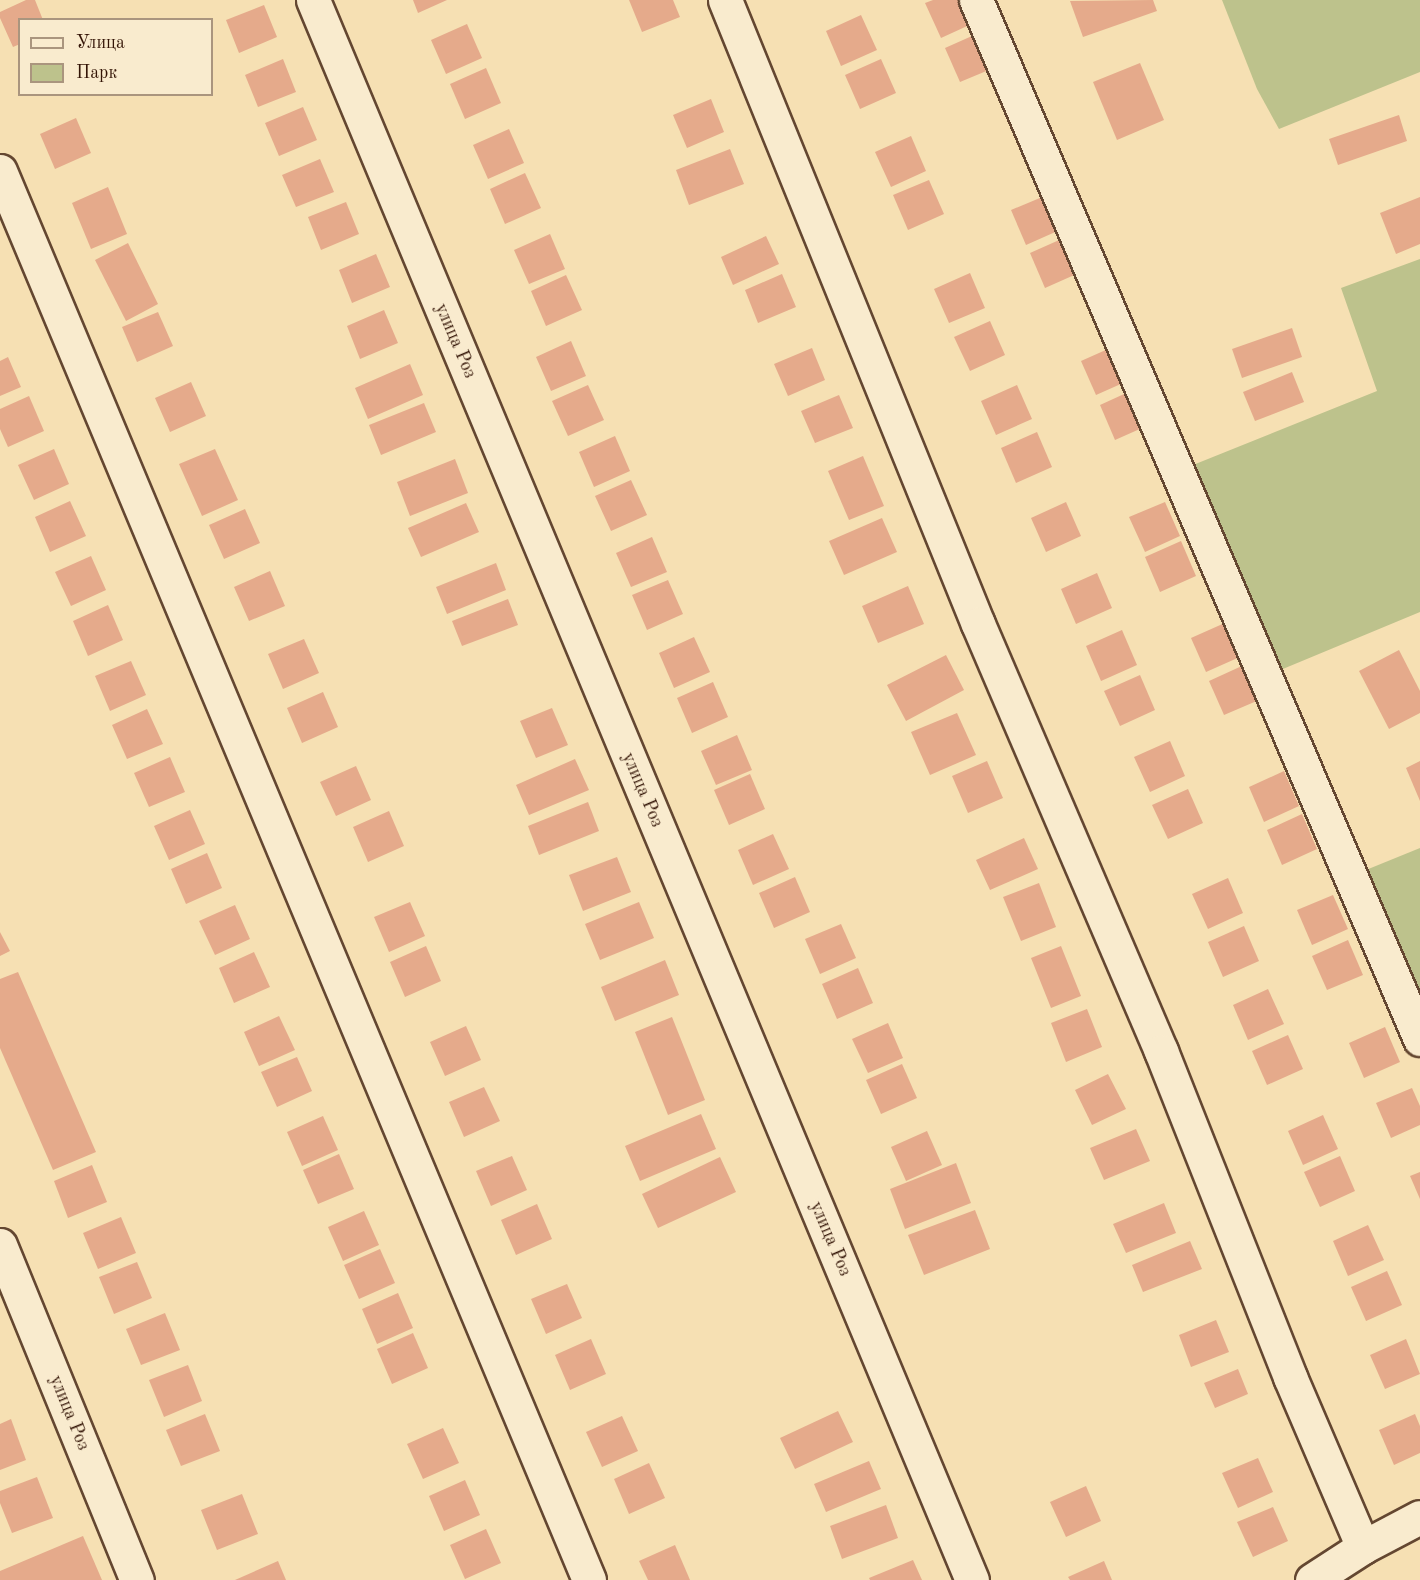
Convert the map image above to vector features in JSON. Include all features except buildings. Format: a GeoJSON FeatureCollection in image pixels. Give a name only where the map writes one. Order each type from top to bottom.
{"type":"FeatureCollection","features":[{"type":"Feature","properties":{"kind":"street","name":"улица Роз"},"geometry":{"type":"LineString","coordinates":[[313,0],[972,1580]]}},
{"type":"Feature","properties":{"kind":"street"},"geometry":{"type":"LineString","coordinates":[[725,0],[978,624],[1161,1051],[1290,1377],[1364,1546]]}},
{"type":"Feature","properties":{"kind":"street"},"geometry":{"type":"LineString","coordinates":[[976,0],[1420,1039]]}},
{"type":"Feature","properties":{"kind":"street"},"geometry":{"type":"LineString","coordinates":[[0,171],[589,1580]]}},
{"type":"Feature","properties":{"kind":"street","name":"улица Роз"},"geometry":{"type":"LineString","coordinates":[[0,1245],[137,1580]]}},
{"type":"Feature","properties":{"kind":"street"},"geometry":{"type":"LineString","coordinates":[[1312,1580],[1364,1546],[1420,1517]]}},
{"type":"Feature","properties":{"kind":"green space"},"geometry":{"type":"Polygon","coordinates":[[[1222,0],[1420,0],[1420,72],[1279,129],[1257,89],[1222,0]]]}},
{"type":"Feature","properties":{"kind":"green space"},"geometry":{"type":"Polygon","coordinates":[[[1420,259],[1420,612],[1278,671],[1188,467],[1377,391],[1341,288],[1420,259]]]}},
{"type":"Feature","properties":{"kind":"green space"},"geometry":{"type":"Polygon","coordinates":[[[1420,848],[1420,1006],[1361,872],[1420,848]]]}}]}
